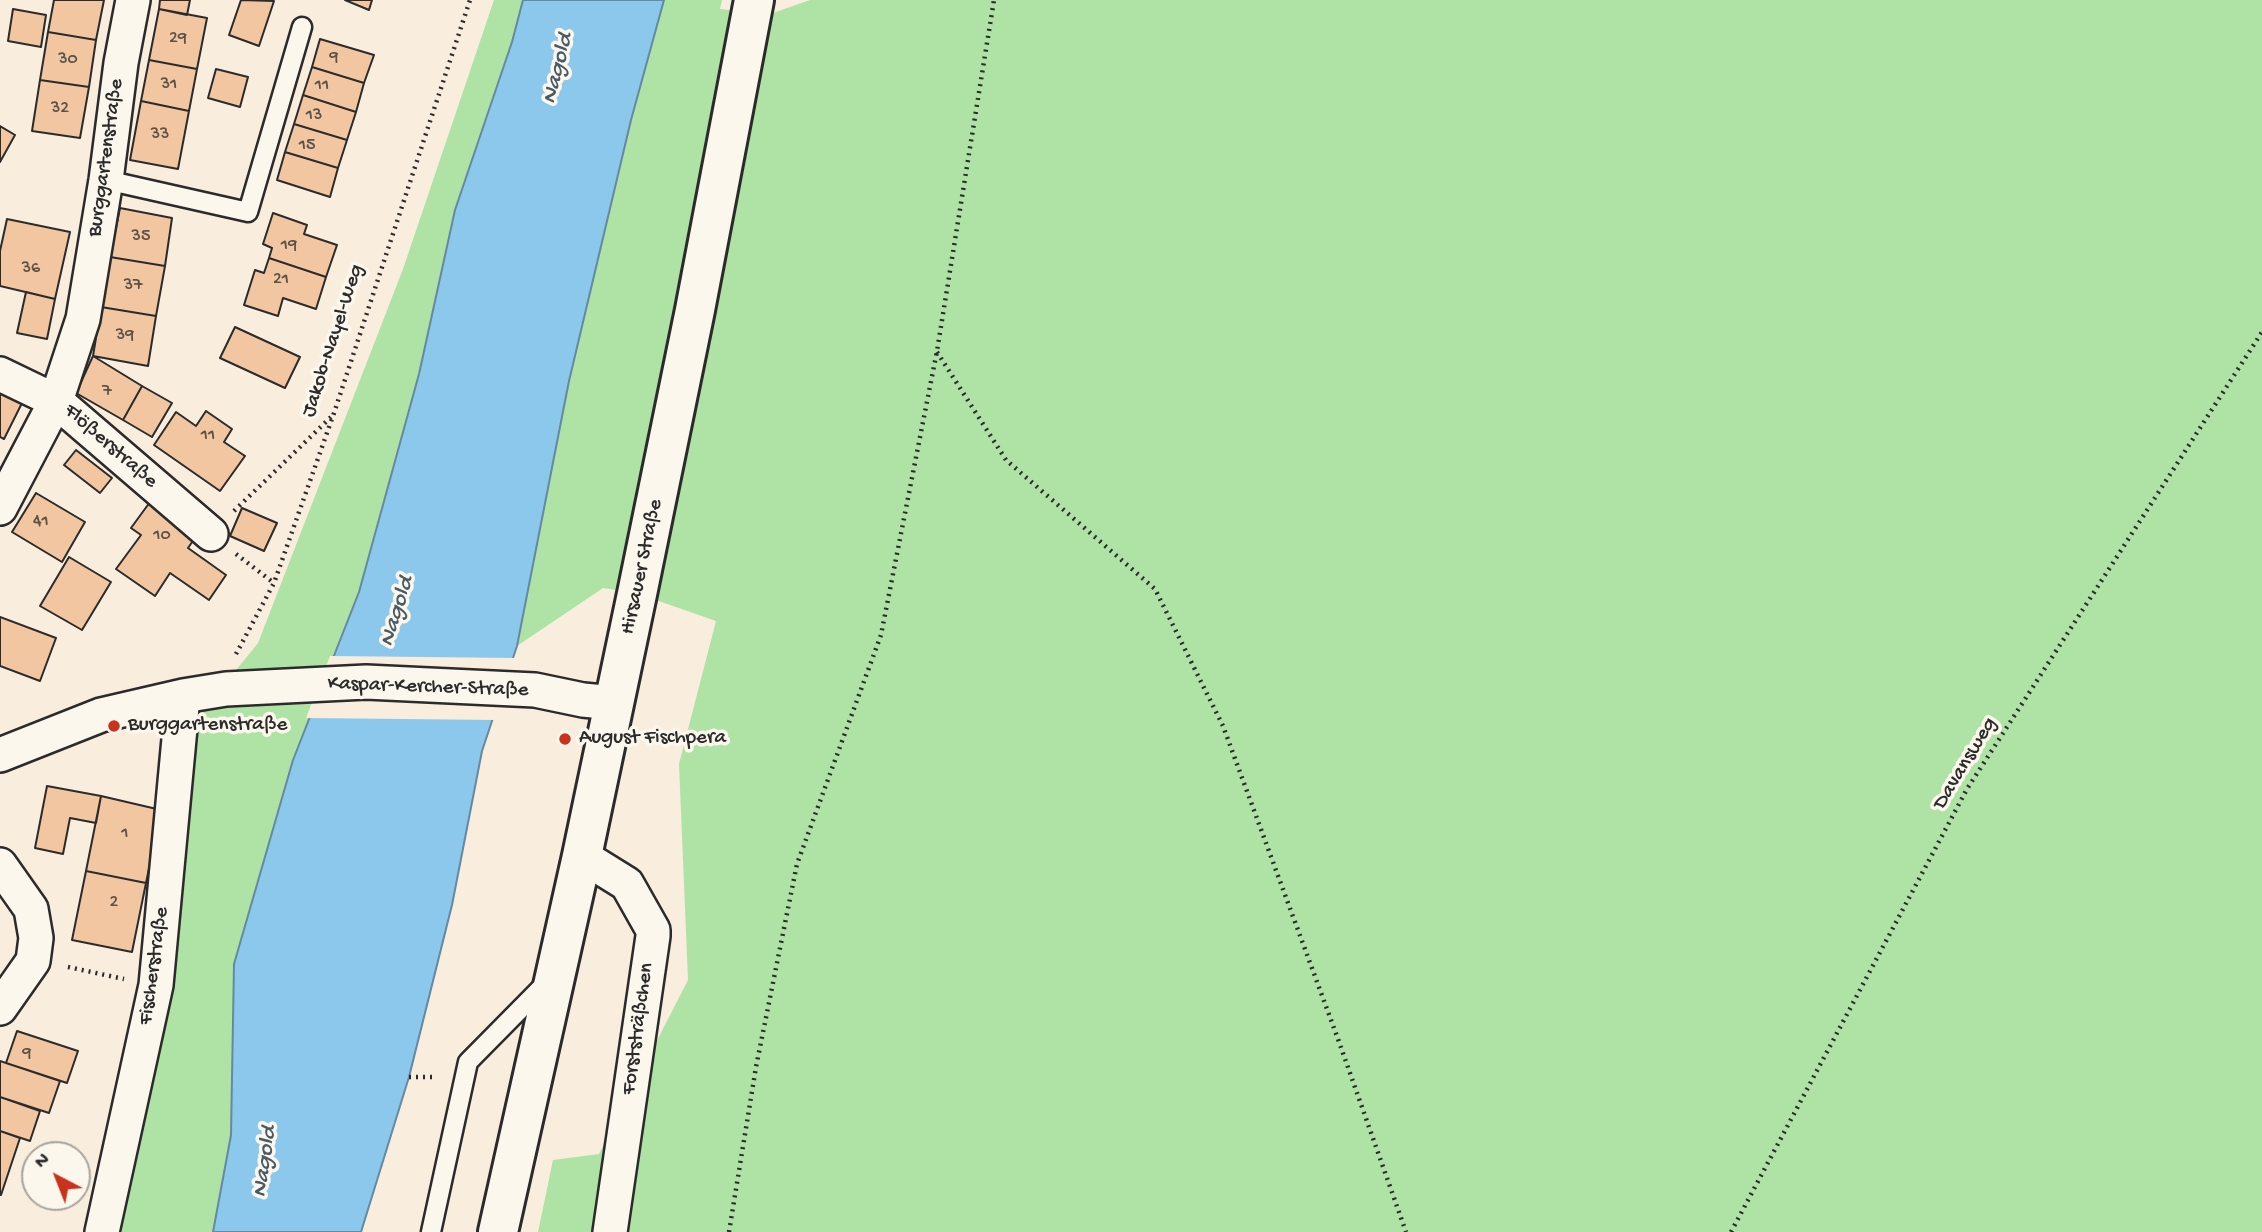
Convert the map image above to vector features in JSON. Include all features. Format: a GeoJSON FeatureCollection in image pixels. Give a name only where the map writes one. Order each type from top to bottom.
{"type":"FeatureCollection","features":[{"type":"Feature","properties":{"kind":"main road","name":"Hirsauer Straße"},"geometry":{"type":"LineString","coordinates":[[498,1232],[614,703],[695,310],[754,0]]}},
{"type":"Feature","properties":{"kind":"street","name":"Burggartenstraße"},"geometry":{"type":"LineString","coordinates":[[0,508],[56,401],[83,319],[133,0]]}},
{"type":"Feature","properties":{"kind":"street","name":"Flößerstraße"},"geometry":{"type":"LineString","coordinates":[[0,374],[56,401],[211,534]]}},
{"type":"Feature","properties":{"kind":"street","name":"Kaspar-Kercher-Straße"},"geometry":{"type":"LineString","coordinates":[[0,755],[101,715],[183,696],[235,689],[366,682],[535,690],[614,703]]}},
{"type":"Feature","properties":{"kind":"street","name":"Fischerstraße"},"geometry":{"type":"LineString","coordinates":[[102,1232],[156,985],[183,696]]}},
{"type":"Feature","properties":{"kind":"street","name":"Forststräßchen"},"geometry":{"type":"LineString","coordinates":[[582,856],[627,884],[653,930],[610,1232]]}},
{"type":"Feature","properties":{"kind":"street"},"geometry":{"type":"LineString","coordinates":[[0,864],[31,909],[36,938],[33,961],[0,1008]]}},
{"type":"Feature","properties":{"kind":"lane"},"geometry":{"type":"LineString","coordinates":[[106,180],[248,212],[302,27]]}},
{"type":"Feature","properties":{"kind":"lane"},"geometry":{"type":"LineString","coordinates":[[431,1232],[468,1062],[555,973]]}},
{"type":"Feature","properties":{"kind":"path","name":"Jakob-Nayel-Weg"},"geometry":{"type":"LineString","coordinates":[[235,689],[232,662],[274,583],[334,413],[470,0]]}},
{"type":"Feature","properties":{"kind":"path"},"geometry":{"type":"LineString","coordinates":[[729,1232],[756,1068],[797,864],[881,635],[937,351],[994,0]]}},
{"type":"Feature","properties":{"kind":"path","name":"Davansweg"},"geometry":{"type":"LineString","coordinates":[[1731,1232],[1967,789],[2262,332]]}},
{"type":"Feature","properties":{"kind":"path"},"geometry":{"type":"LineString","coordinates":[[937,351],[1006,460],[1155,589],[1223,726],[1406,1232]]}},
{"type":"Feature","properties":{"kind":"path"},"geometry":{"type":"LineString","coordinates":[[274,583],[211,534],[334,413]]}},
{"type":"Feature","properties":{"kind":"path"},"geometry":{"type":"LineString","coordinates":[[33,961],[156,985]]}},
{"type":"Feature","properties":{"kind":"green space"},"geometry":{"type":"Polygon","coordinates":[[[494,0],[523,0],[512,42],[455,210],[419,374],[359,592],[293,760],[234,964],[231,1135],[213,1232],[115,1232],[194,722],[258,643],[403,269],[494,0]]]}},
{"type":"Feature","properties":{"kind":"green space"},"geometry":{"type":"Polygon","coordinates":[[[664,0],[722,0],[720,9],[738,11],[623,591],[603,588],[517,646],[569,381],[631,120],[664,0]]]}},
{"type":"Feature","properties":{"kind":"green space"},"geometry":{"type":"Polygon","coordinates":[[[810,0],[2262,0],[2262,1232],[538,1232],[553,1160],[599,1154],[688,980],[679,764],[716,621],[650,598],[767,15],[810,0]]]}},
{"type":"Feature","properties":{"kind":"water","name":"Nagold"},"geometry":{"type":"Polygon","coordinates":[[[523,0],[664,0],[631,120],[569,381],[517,646],[482,751],[452,905],[409,1077],[361,1232],[213,1232],[231,1135],[234,964],[293,760],[359,592],[419,374],[455,210],[512,42],[523,0]]]}},
{"type":"Feature","properties":{"kind":"pier"},"geometry":{"type":"Polygon","coordinates":[[[330,656],[517,658],[496,720],[306,718],[330,656]]]}},
{"type":"Feature","properties":{"kind":"building"},"geometry":{"type":"Polygon","coordinates":[[[54,0],[104,0],[96,40],[48,32],[54,0]]]}},
{"type":"Feature","properties":{"kind":"building"},"geometry":{"type":"Polygon","coordinates":[[[160,0],[190,0],[187,15],[159,9],[160,0]]]}},
{"type":"Feature","properties":{"kind":"building"},"geometry":{"type":"Polygon","coordinates":[[[241,0],[274,1],[259,46],[229,35],[241,0]]]}},
{"type":"Feature","properties":{"kind":"building"},"geometry":{"type":"Polygon","coordinates":[[[345,0],[372,0],[369,10],[345,0]]]}},
{"type":"Feature","properties":{"kind":"building"},"geometry":{"type":"Polygon","coordinates":[[[13,9],[46,15],[41,47],[8,41],[13,9]]]}},
{"type":"Feature","properties":{"kind":"building"},"geometry":{"type":"Polygon","coordinates":[[[159,9],[207,18],[197,69],[149,60],[159,9]]]}},
{"type":"Feature","properties":{"kind":"building"},"geometry":{"type":"Polygon","coordinates":[[[48,32],[96,40],[89,87],[40,80],[48,32]]]}},
{"type":"Feature","properties":{"kind":"building"},"geometry":{"type":"Polygon","coordinates":[[[320,39],[374,55],[364,83],[312,67],[320,39]]]}},
{"type":"Feature","properties":{"kind":"building"},"geometry":{"type":"Polygon","coordinates":[[[149,60],[197,69],[189,111],[141,101],[149,60]]]}},
{"type":"Feature","properties":{"kind":"building"},"geometry":{"type":"Polygon","coordinates":[[[312,67],[364,83],[356,112],[303,95],[312,67]]]}},
{"type":"Feature","properties":{"kind":"building"},"geometry":{"type":"Polygon","coordinates":[[[216,69],[248,77],[240,107],[208,98],[216,69]]]}},
{"type":"Feature","properties":{"kind":"building"},"geometry":{"type":"Polygon","coordinates":[[[40,80],[89,87],[80,138],[32,131],[40,80]]]}},
{"type":"Feature","properties":{"kind":"building"},"geometry":{"type":"Polygon","coordinates":[[[303,95],[356,112],[347,140],[294,124],[303,95]]]}},
{"type":"Feature","properties":{"kind":"building"},"geometry":{"type":"Polygon","coordinates":[[[141,101],[189,111],[178,169],[130,160],[141,101]]]}},
{"type":"Feature","properties":{"kind":"building"},"geometry":{"type":"Polygon","coordinates":[[[294,124],[347,140],[338,168],[285,152],[294,124]]]}},
{"type":"Feature","properties":{"kind":"building"},"geometry":{"type":"Polygon","coordinates":[[[0,126],[15,135],[0,162],[0,126]]]}},
{"type":"Feature","properties":{"kind":"building"},"geometry":{"type":"Polygon","coordinates":[[[285,152],[338,168],[330,197],[277,180],[285,152]]]}},
{"type":"Feature","properties":{"kind":"building"},"geometry":{"type":"Polygon","coordinates":[[[120,208],[172,218],[165,266],[110,257],[120,208]]]}},
{"type":"Feature","properties":{"kind":"building"},"geometry":{"type":"Polygon","coordinates":[[[273,213],[307,225],[304,234],[337,245],[326,277],[269,258],[272,248],[263,244],[273,213]]]}},
{"type":"Feature","properties":{"kind":"building"},"geometry":{"type":"Polygon","coordinates":[[[7,219],[70,232],[55,299],[0,286],[0,251],[7,219]]]}},
{"type":"Feature","properties":{"kind":"building"},"geometry":{"type":"Polygon","coordinates":[[[110,257],[165,266],[156,316],[101,307],[110,257]]]}},
{"type":"Feature","properties":{"kind":"building"},"geometry":{"type":"Polygon","coordinates":[[[269,258],[326,277],[316,309],[283,298],[278,316],[244,305],[255,270],[264,273],[269,258]]]}},
{"type":"Feature","properties":{"kind":"building"},"geometry":{"type":"Polygon","coordinates":[[[26,292],[55,299],[47,339],[17,333],[26,292]]]}},
{"type":"Feature","properties":{"kind":"building"},"geometry":{"type":"Polygon","coordinates":[[[101,307],[156,316],[148,366],[93,356],[101,307]]]}},
{"type":"Feature","properties":{"kind":"building"},"geometry":{"type":"Polygon","coordinates":[[[235,327],[300,357],[285,388],[220,358],[235,327]]]}},
{"type":"Feature","properties":{"kind":"building"},"geometry":{"type":"Polygon","coordinates":[[[93,356],[142,386],[123,420],[76,393],[93,356]]]}},
{"type":"Feature","properties":{"kind":"building"},"geometry":{"type":"Polygon","coordinates":[[[142,386],[172,403],[152,437],[123,420],[142,386]]]}},
{"type":"Feature","properties":{"kind":"building"},"geometry":{"type":"Polygon","coordinates":[[[0,387],[24,399],[4,439],[0,437],[0,387]]]}},
{"type":"Feature","properties":{"kind":"building"},"geometry":{"type":"Polygon","coordinates":[[[206,411],[232,429],[224,442],[245,456],[220,491],[154,445],[176,412],[196,426],[206,411]]]}},
{"type":"Feature","properties":{"kind":"building"},"geometry":{"type":"Polygon","coordinates":[[[76,450],[112,478],[100,493],[64,465],[76,450]]]}},
{"type":"Feature","properties":{"kind":"building"},"geometry":{"type":"Polygon","coordinates":[[[36,493],[85,522],[62,562],[12,532],[36,493]]]}},
{"type":"Feature","properties":{"kind":"building"},"geometry":{"type":"Polygon","coordinates":[[[150,502],[197,535],[188,548],[226,575],[209,600],[170,573],[155,596],[116,569],[141,535],[131,528],[150,502]]]}},
{"type":"Feature","properties":{"kind":"building"},"geometry":{"type":"Polygon","coordinates":[[[242,508],[277,523],[264,551],[230,536],[242,508]]]}},
{"type":"Feature","properties":{"kind":"building"},"geometry":{"type":"Polygon","coordinates":[[[69,557],[111,582],[82,630],[40,606],[69,557]]]}},
{"type":"Feature","properties":{"kind":"building"},"geometry":{"type":"Polygon","coordinates":[[[0,617],[56,638],[40,681],[0,666],[0,617]]]}},
{"type":"Feature","properties":{"kind":"building"},"geometry":{"type":"Polygon","coordinates":[[[47,786],[101,796],[96,823],[70,818],[63,854],[35,848],[47,786]]]}},
{"type":"Feature","properties":{"kind":"building"},"geometry":{"type":"Polygon","coordinates":[[[101,796],[161,810],[146,883],[86,871],[101,796]]]}},
{"type":"Feature","properties":{"kind":"building"},"geometry":{"type":"Polygon","coordinates":[[[86,871],[146,883],[132,952],[72,940],[86,871]]]}},
{"type":"Feature","properties":{"kind":"building"},"geometry":{"type":"Polygon","coordinates":[[[17,1031],[78,1051],[67,1083],[6,1063],[17,1031]]]}},
{"type":"Feature","properties":{"kind":"building"},"geometry":{"type":"Polygon","coordinates":[[[0,1061],[60,1081],[49,1113],[0,1097],[0,1061]]]}},
{"type":"Feature","properties":{"kind":"building"},"geometry":{"type":"Polygon","coordinates":[[[0,1097],[40,1111],[30,1141],[0,1131],[0,1097]]]}},
{"type":"Feature","properties":{"kind":"building"},"geometry":{"type":"Polygon","coordinates":[[[0,1131],[20,1138],[1,1195],[0,1195],[0,1131]]]}},
{"type":"Feature","properties":{"kind":"place","name":"Burggartenstraße"},"geometry":{"type":"Point","coordinates":[114,726]}},
{"type":"Feature","properties":{"kind":"place","name":"August Fischpera"},"geometry":{"type":"Point","coordinates":[565,739]}}]}
